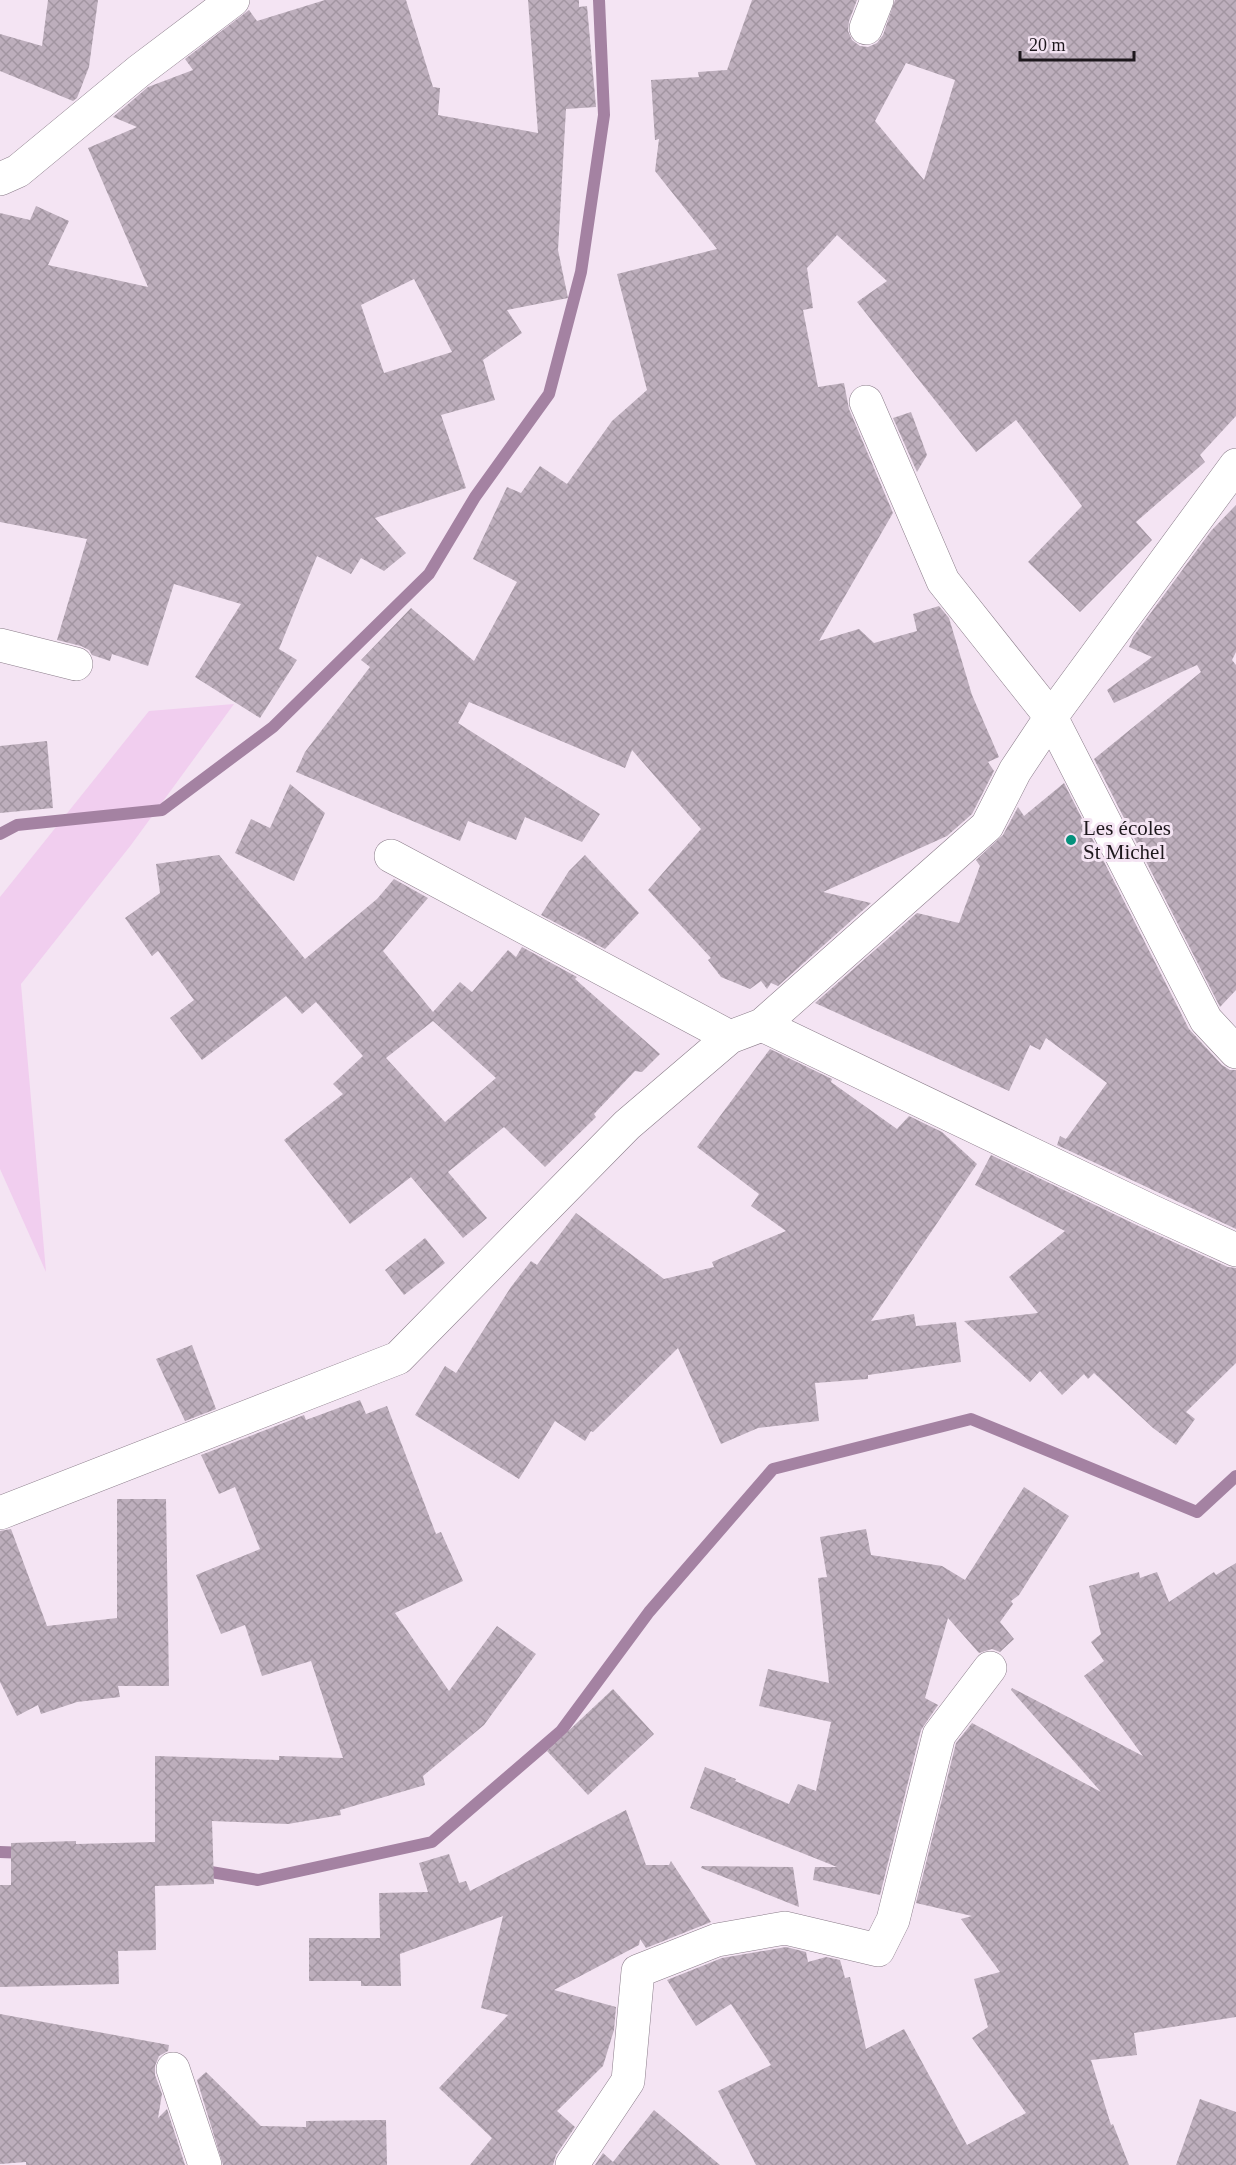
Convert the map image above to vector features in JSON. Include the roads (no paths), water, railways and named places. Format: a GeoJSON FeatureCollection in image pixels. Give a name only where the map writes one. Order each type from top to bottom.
{"type":"FeatureCollection","features":[{"type":"Feature","properties":{"kind":"street"},"geometry":{"type":"LineString","coordinates":[[0,179],[18,171],[139,71],[233,0]]}},
{"type":"Feature","properties":{"kind":"street"},"geometry":{"type":"LineString","coordinates":[[866,402],[943,581],[1051,717],[1206,1020],[1236,1052]]}},
{"type":"Feature","properties":{"kind":"street"},"geometry":{"type":"LineString","coordinates":[[0,1513],[398,1358],[627,1125],[730,1037],[762,1025],[987,826],[1015,771],[1051,717],[1236,465]]}},
{"type":"Feature","properties":{"kind":"street"},"geometry":{"type":"LineString","coordinates":[[0,645],[76,664]]}},
{"type":"Feature","properties":{"kind":"street"},"geometry":{"type":"LineString","coordinates":[[391,856],[730,1037]]}},
{"type":"Feature","properties":{"kind":"street"},"geometry":{"type":"LineString","coordinates":[[762,1025],[1236,1250]]}},
{"type":"Feature","properties":{"kind":"street"},"geometry":{"type":"LineString","coordinates":[[572,2165],[628,2081],[638,1971],[717,1940],[785,1928],[878,1950],[893,1920],[939,1735],[990,1668]]}},
{"type":"Feature","properties":{"kind":"street"},"geometry":{"type":"LineString","coordinates":[[173,2069],[205,2165]]}},
{"type":"Feature","properties":{"kind":"waterway"},"geometry":{"type":"LineString","coordinates":[[0,834],[17,825],[162,810],[273,727],[429,574],[475,497],[549,394],[581,272],[604,115],[599,0]]}},
{"type":"Feature","properties":{"kind":"waterway"},"geometry":{"type":"LineString","coordinates":[[199,1870],[258,1880],[432,1842],[561,1731],[649,1612],[773,1469],[971,1419],[1197,1512],[1236,1476]]}},
{"type":"Feature","properties":{"kind":"waterway"},"geometry":{"type":"LineString","coordinates":[[0,1852],[27,1853]]}},
{"type":"Feature","properties":{"kind":"place","name":"Les écoles St Michel"},"geometry":{"type":"Point","coordinates":[1071,840]}}]}
